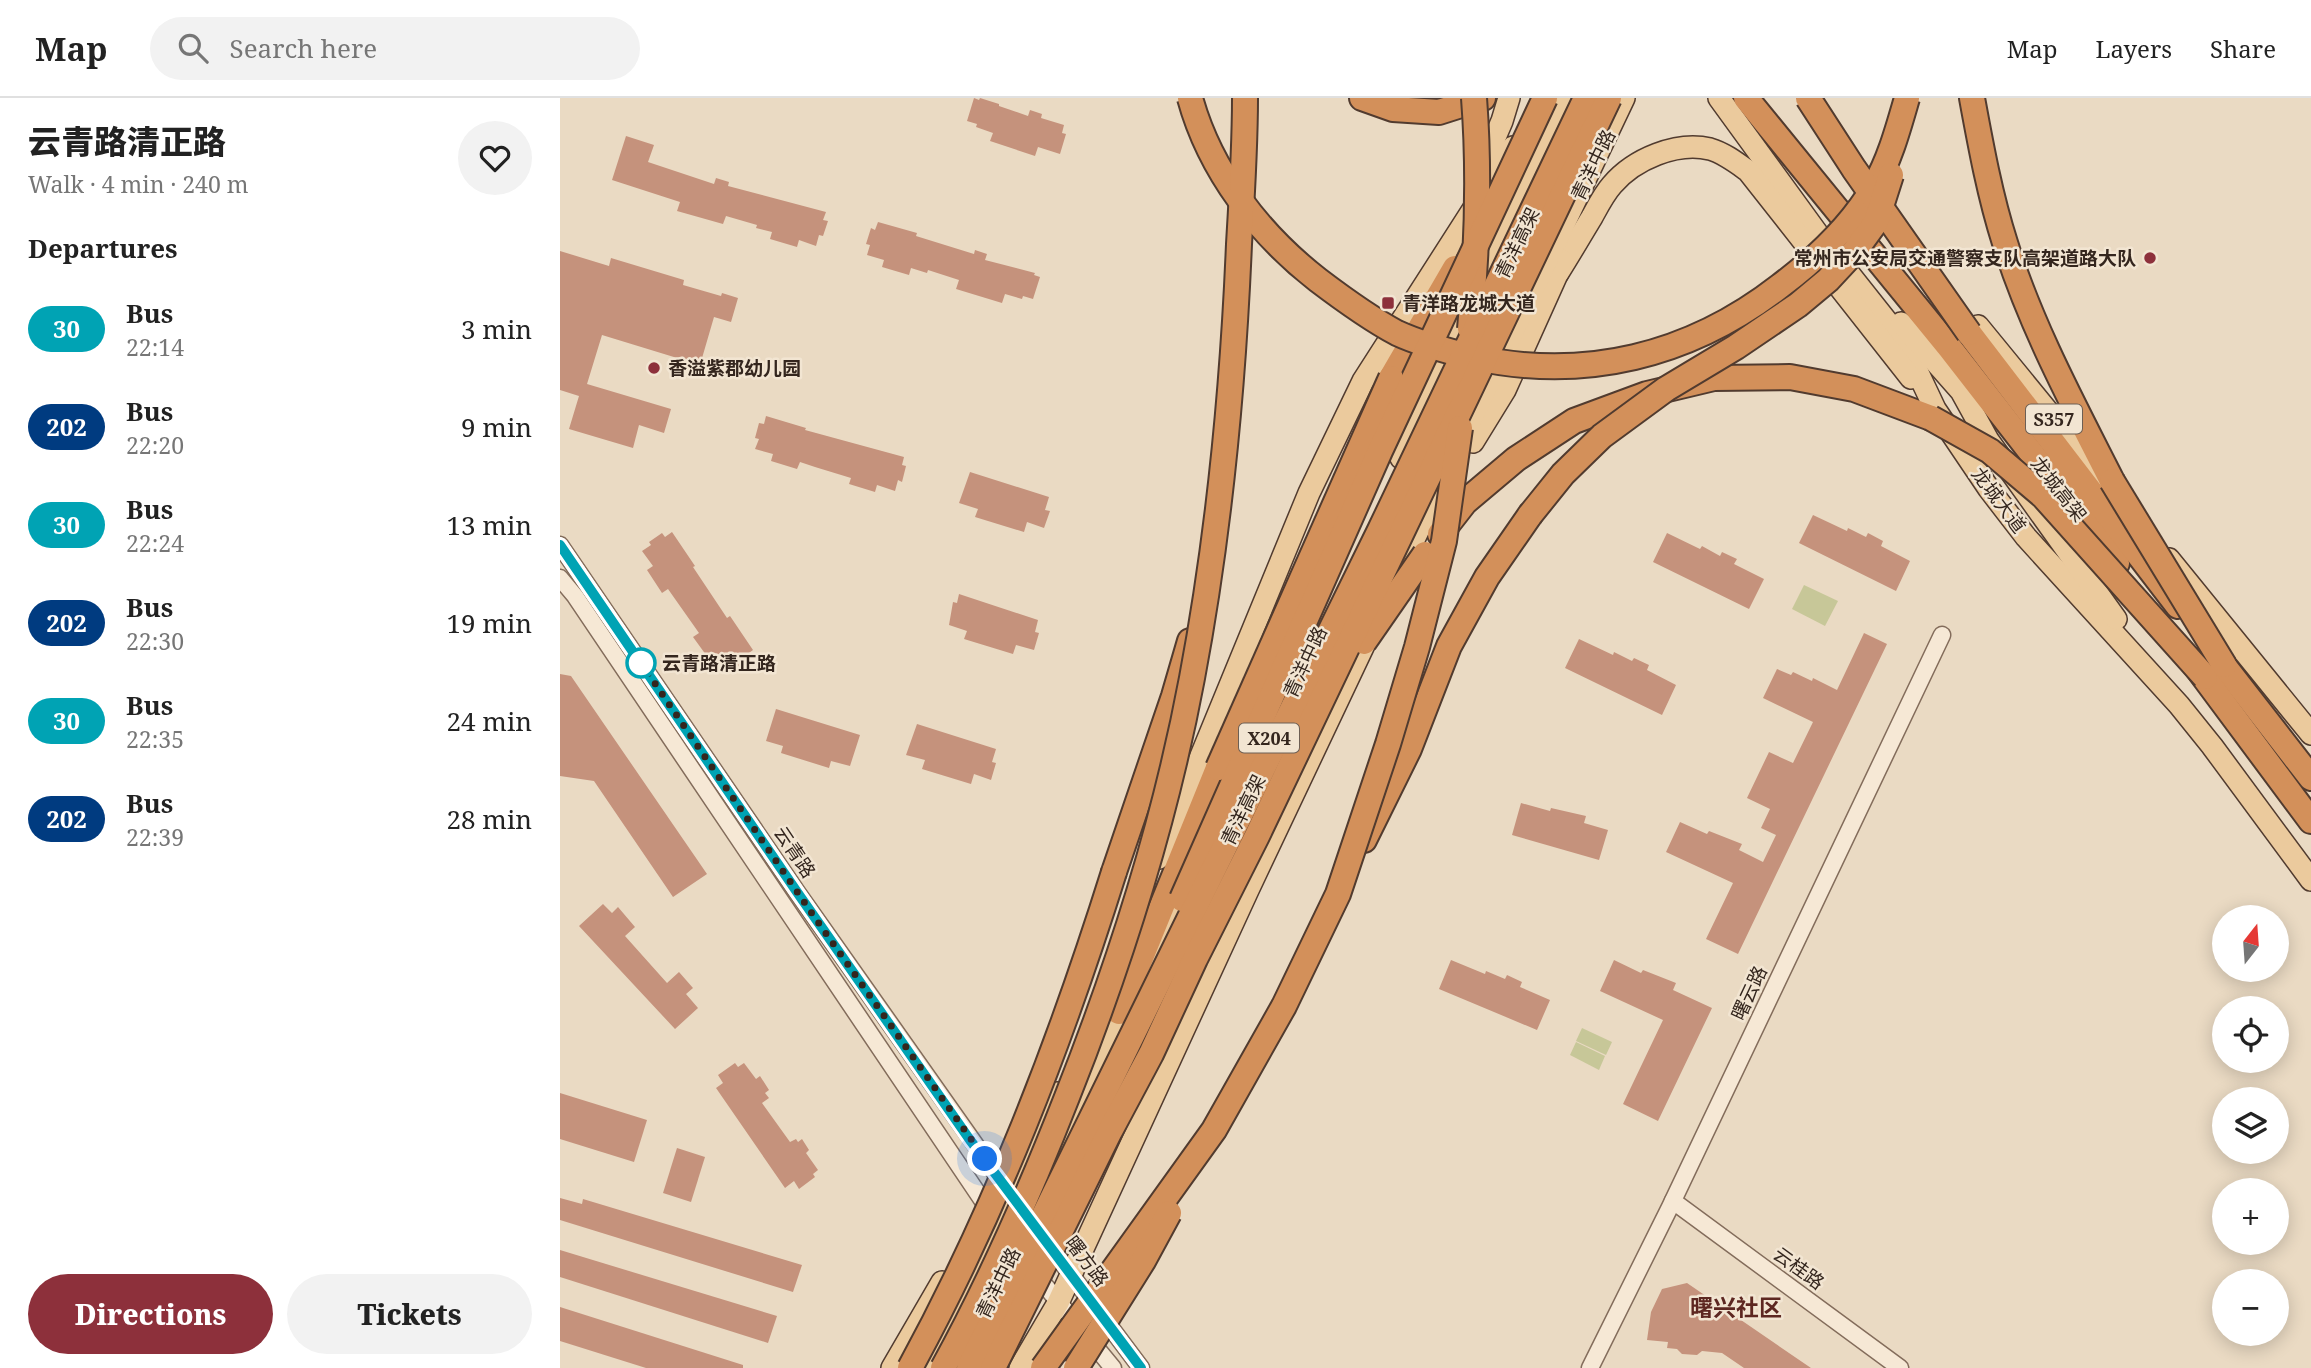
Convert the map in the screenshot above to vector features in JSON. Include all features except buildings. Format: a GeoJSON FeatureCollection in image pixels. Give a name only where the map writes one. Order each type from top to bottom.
{"type":"FeatureCollection","features":[{"type":"Feature","properties":{"kind":"highway"},"geometry":{"type":"LineString","coordinates":[[1190,98],[1195,117],[1225,180],[1265,233],[1353,307],[1398,333],[1447,351],[1500,363],[1554,368],[1600,365],[1656,352],[1708,332],[1759,302],[1801,270],[1839,233],[1873,188],[1891,152],[1908,98]]}},
{"type":"Feature","properties":{"kind":"highway"},"geometry":{"type":"LineString","coordinates":[[943,1368],[1034,1181],[1120,956],[1143,881],[1172,768],[1192,679],[1223,474],[1233,368],[1245,98]]}},
{"type":"Feature","properties":{"kind":"highway"},"geometry":{"type":"LineString","coordinates":[[1362,98],[1393,109],[1439,112],[1483,98]]}},
{"type":"Feature","properties":{"kind":"highway"},"geometry":{"type":"LineString","coordinates":[[1338,894],[1388,744],[1417,647],[1444,541],[1466,381],[1476,264],[1477,131],[1474,98]]}},
{"type":"Feature","properties":{"kind":"highway"},"geometry":{"type":"LineString","coordinates":[[1077,1149],[1140,992],[1380,452],[1545,98]]}},
{"type":"Feature","properties":{"kind":"highway","name":"青洋高架"},"geometry":{"type":"LineString","coordinates":[[969,1368],[1380,530],[1586,98]]}},
{"type":"Feature","properties":{"kind":"highway","name":"龙城高架"},"geometry":{"type":"LineString","coordinates":[[1746,98],[2214,671],[2311,778]]}},
{"type":"Feature","properties":{"kind":"highway","name":"龙城高架"},"geometry":{"type":"LineString","coordinates":[[1807,98],[1969,334],[2214,671],[2311,821]]}},
{"type":"Feature","properties":{"kind":"highway"},"geometry":{"type":"LineString","coordinates":[[1076,1368],[1143,1261],[1284,1006],[1409,749],[1449,646],[1487,577],[1530,515],[1563,474],[1602,436],[1665,388],[1736,347],[1798,305],[1828,280],[1854,252],[1876,222],[1895,163],[1908,98]]}},
{"type":"Feature","properties":{"kind":"highway"},"geometry":{"type":"LineString","coordinates":[[1972,98],[2005,244],[2050,357],[2112,481],[2214,671]]}},
{"type":"Feature","properties":{"kind":"highway","name":"青洋高架"},"geometry":{"type":"LineString","coordinates":[[993,1368],[1151,1054],[1611,110]]}},
{"type":"Feature","properties":{"kind":"highway"},"geometry":{"type":"LineString","coordinates":[[1119,1012],[1218,768],[1391,377],[1514,168]]}},
{"type":"Feature","properties":{"kind":"highway"},"geometry":{"type":"LineString","coordinates":[[1256,836],[1367,636],[1465,502],[1516,459],[1574,421],[1647,394],[1714,377],[1790,377],[1854,389],[1931,418],[1990,452],[2043,496],[2214,671]]}},
{"type":"Feature","properties":{"kind":"highway"},"geometry":{"type":"LineString","coordinates":[[910,1368],[944,1305],[997,1193],[1044,1077],[1082,976],[1174,696],[1207,584]]}},
{"type":"Feature","properties":{"kind":"highway"},"geometry":{"type":"LineString","coordinates":[[1043,1368],[1214,1130]]}},
{"type":"Feature","properties":{"kind":"main road"},"geometry":{"type":"LineString","coordinates":[[1435,267],[1471,194],[1509,98]]}},
{"type":"Feature","properties":{"kind":"main road"},"geometry":{"type":"LineString","coordinates":[[927,1368],[960,1307],[999,1224],[1005,1187],[1058,1090],[1154,869],[1309,493],[1363,381],[1545,98]]}},
{"type":"Feature","properties":{"kind":"main road","name":"青洋中路"},"geometry":{"type":"LineString","coordinates":[[957,1368],[1016,1248],[1119,1012],[1228,828],[1438,379],[1561,98]]}},
{"type":"Feature","properties":{"kind":"main road","name":"青洋中路"},"geometry":{"type":"LineString","coordinates":[[1020,1368],[1058,1303],[1248,890],[1422,524],[1611,110],[1624,98]]}},
{"type":"Feature","properties":{"kind":"main road","name":"龙城大道"},"geometry":{"type":"LineString","coordinates":[[1719,98],[1820,237],[1904,343],[1935,409],[1989,489],[2026,537],[2179,705],[2311,880]]}},
{"type":"Feature","properties":{"kind":"main road","name":"S357"},"geometry":{"type":"LineString","coordinates":[[1807,98],[1837,131],[1981,330],[2311,734]]}},
{"type":"Feature","properties":{"kind":"main road"},"geometry":{"type":"LineString","coordinates":[[1819,98],[1837,131]]}},
{"type":"Feature","properties":{"kind":"main road"},"geometry":{"type":"LineString","coordinates":[[1422,524],[1506,390],[1558,273],[1611,110]]}},
{"type":"Feature","properties":{"kind":"main road"},"geometry":{"type":"LineString","coordinates":[[1558,273],[1612,185],[1626,171],[1665,152],[1687,148],[1710,149],[1730,158],[1748,171],[1935,409]]}},
{"type":"Feature","properties":{"kind":"main road"},"geometry":{"type":"LineString","coordinates":[[1820,237],[1961,391],[1989,440],[2022,489],[2179,705]]}},
{"type":"Feature","properties":{"kind":"main road"},"geometry":{"type":"LineString","coordinates":[[1239,659],[1313,576],[1390,402],[1500,238]]}},
{"type":"Feature","properties":{"kind":"main road"},"geometry":{"type":"LineString","coordinates":[[1081,1100],[1105,982]]}},
{"type":"Feature","properties":{"kind":"main road"},"geometry":{"type":"LineString","coordinates":[[892,1368],[984,1202],[1005,1187]]}},
{"type":"Feature","properties":{"kind":"main road"},"geometry":{"type":"LineString","coordinates":[[1034,1368],[1058,1303]]}},
{"type":"Feature","properties":{"kind":"street","name":"云青路"},"geometry":{"type":"LineString","coordinates":[[561,549],[813,915],[1005,1187]]}},
{"type":"Feature","properties":{"kind":"street","name":"云青路"},"geometry":{"type":"LineString","coordinates":[[560,578],[575,596],[984,1202]]}},
{"type":"Feature","properties":{"kind":"street","name":"曙云路"},"geometry":{"type":"LineString","coordinates":[[1590,1368],[1673,1201],[1942,635]]}},
{"type":"Feature","properties":{"kind":"street","name":"曙方路"},"geometry":{"type":"LineString","coordinates":[[1005,1187],[1141,1368]]}},
{"type":"Feature","properties":{"kind":"street","name":"云桂路"},"geometry":{"type":"LineString","coordinates":[[1673,1201],[1900,1368]]}},
{"type":"Feature","properties":{"kind":"street"},"geometry":{"type":"LineString","coordinates":[[984,1202],[1058,1303],[1113,1368]]}},
{"type":"Feature","properties":{"kind":"green space"},"geometry":{"type":"Polygon","coordinates":[[[1804,585],[1838,601],[1825,626],[1792,609],[1804,585]]]}},
{"type":"Feature","properties":{"kind":"green space"},"geometry":{"type":"Polygon","coordinates":[[[1582,1028],[1612,1042],[1606,1055],[1576,1041],[1582,1028]]]}},
{"type":"Feature","properties":{"kind":"green space"},"geometry":{"type":"Polygon","coordinates":[[[1576,1042],[1605,1056],[1599,1070],[1570,1055],[1576,1042]]]}},
{"type":"Feature","properties":{"kind":"bus line","name":"30"},"geometry":{"type":"LineString","coordinates":[[560,545],[970,1140],[1141,1368]]}},
{"type":"Feature","properties":{"kind":"place","name":"常州市公安局交通警察支队高架道路大队"},"geometry":{"type":"Point","coordinates":[2150,258]}},
{"type":"Feature","properties":{"kind":"place","name":"青洋路龙城大道"},"geometry":{"type":"Point","coordinates":[1388,303]}},
{"type":"Feature","properties":{"kind":"place","name":"香溢紫郡幼儿园"},"geometry":{"type":"Point","coordinates":[654,368]}},
{"type":"Feature","properties":{"kind":"place","name":"云青路清正路"},"geometry":{"type":"Point","coordinates":[641,663]}},
{"type":"Feature","properties":{"kind":"district","name":"曙兴社区"},"geometry":{"type":"Point","coordinates":[1736,1307]}},
{"type":"Feature","properties":{"kind":"route"},"geometry":{"type":"LineString","coordinates":[[641,663],[813,915],[985,1159]]}}]}
